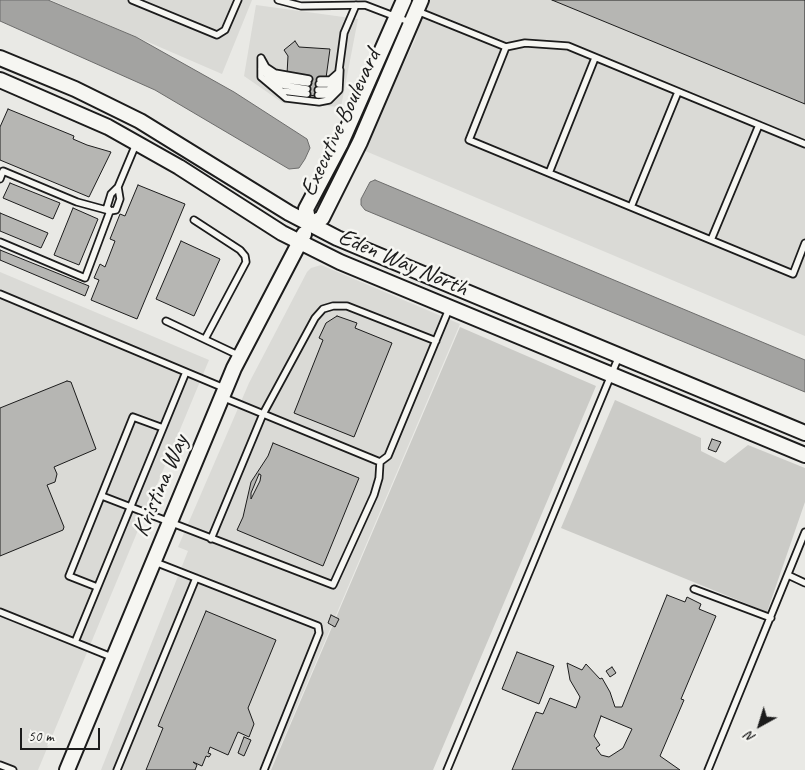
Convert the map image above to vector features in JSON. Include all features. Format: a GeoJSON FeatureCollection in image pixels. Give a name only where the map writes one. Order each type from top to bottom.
{"type":"FeatureCollection","features":[{"type":"Feature","properties":{"kind":"street","name":"Executive Boulevard"},"geometry":{"type":"LineString","coordinates":[[404,0],[341,143],[306,209],[309,225],[322,218],[360,142],[417,7]]}},
{"type":"Feature","properties":{"kind":"street","name":"Eden Way North"},"geometry":{"type":"LineString","coordinates":[[0,58],[75,89],[140,121],[309,225],[805,433]]}},
{"type":"Feature","properties":{"kind":"street","name":"Eden Way North"},"geometry":{"type":"LineString","coordinates":[[1,82],[77,113],[137,142],[300,242],[376,278],[805,455]]}},
{"type":"Feature","properties":{"kind":"street","name":"Kristina Way"},"geometry":{"type":"LineString","coordinates":[[67,770],[224,392],[240,356],[309,225]]}},
{"type":"Feature","properties":{"kind":"lane"},"geometry":{"type":"LineString","coordinates":[[132,0],[217,35],[225,30],[238,0]]}},
{"type":"Feature","properties":{"kind":"lane"},"geometry":{"type":"LineString","coordinates":[[278,0],[301,6],[365,5],[398,16],[417,7],[506,47],[525,43],[568,46],[805,144]]}},
{"type":"Feature","properties":{"kind":"lane"},"geometry":{"type":"LineString","coordinates":[[261,65],[263,80],[285,97],[319,102],[329,100],[338,92],[340,87],[339,76],[344,33],[356,5]]}},
{"type":"Feature","properties":{"kind":"lane"},"geometry":{"type":"LineString","coordinates":[[506,47],[469,140],[793,274],[805,243]]}},
{"type":"Feature","properties":{"kind":"lane"},"geometry":{"type":"LineString","coordinates":[[549,173],[596,58]]}},
{"type":"Feature","properties":{"kind":"lane"},"geometry":{"type":"LineString","coordinates":[[261,65],[275,73],[308,86],[276,84],[267,77],[261,65]]}},
{"type":"Feature","properties":{"kind":"lane"},"geometry":{"type":"LineString","coordinates":[[339,76],[332,88],[319,87],[330,80],[339,76]]}},
{"type":"Feature","properties":{"kind":"lane"},"geometry":{"type":"LineString","coordinates":[[631,207],[678,92]]}},
{"type":"Feature","properties":{"kind":"lane"},"geometry":{"type":"LineString","coordinates":[[711,240],[759,125]]}},
{"type":"Feature","properties":{"kind":"lane"},"geometry":{"type":"LineString","coordinates":[[0,242],[85,278],[110,211],[107,207],[112,194],[118,187],[137,142]]}},
{"type":"Feature","properties":{"kind":"lane"},"geometry":{"type":"LineString","coordinates":[[0,179],[3,171],[77,202],[110,211],[116,210],[118,204],[118,187]]}},
{"type":"Feature","properties":{"kind":"lane"},"geometry":{"type":"LineString","coordinates":[[194,220],[240,250],[245,256],[246,262],[205,339]]}},
{"type":"Feature","properties":{"kind":"lane"},"geometry":{"type":"LineString","coordinates":[[0,294],[186,372],[263,414],[380,462]]}},
{"type":"Feature","properties":{"kind":"lane"},"geometry":{"type":"LineString","coordinates":[[211,539],[263,414],[315,318],[323,309],[333,306],[347,306],[436,341]]}},
{"type":"Feature","properties":{"kind":"lane"},"geometry":{"type":"LineString","coordinates":[[102,496],[333,586],[374,495],[379,478],[380,462],[388,456],[450,308]]}},
{"type":"Feature","properties":{"kind":"lane"},"geometry":{"type":"LineString","coordinates":[[166,321],[240,356]]}},
{"type":"Feature","properties":{"kind":"lane"},"geometry":{"type":"LineString","coordinates":[[447,770],[619,356]]}},
{"type":"Feature","properties":{"kind":"lane"},"geometry":{"type":"LineString","coordinates":[[75,642],[186,372]]}},
{"type":"Feature","properties":{"kind":"lane"},"geometry":{"type":"LineString","coordinates":[[97,587],[69,576],[134,417],[163,428]]}},
{"type":"Feature","properties":{"kind":"lane"},"geometry":{"type":"LineString","coordinates":[[708,770],[805,532]]}},
{"type":"Feature","properties":{"kind":"lane"},"geometry":{"type":"LineString","coordinates":[[153,561],[318,626],[319,633],[264,770]]}},
{"type":"Feature","properties":{"kind":"lane"},"geometry":{"type":"LineString","coordinates":[[788,575],[805,582]]}},
{"type":"Feature","properties":{"kind":"lane"},"geometry":{"type":"LineString","coordinates":[[117,770],[196,578]]}},
{"type":"Feature","properties":{"kind":"lane"},"geometry":{"type":"LineString","coordinates":[[694,589],[771,618]]}},
{"type":"Feature","properties":{"kind":"lane"},"geometry":{"type":"LineString","coordinates":[[0,612],[114,658]]}},
{"type":"Feature","properties":{"kind":"lane"},"geometry":{"type":"LineString","coordinates":[[0,765],[12,770]]}},
{"type":"Feature","properties":{"kind":"shaded area"},"geometry":{"type":"Polygon","coordinates":[[[0,0],[48,0],[136,37],[234,92],[307,139],[310,148],[305,159],[299,168],[289,169],[155,90],[0,21],[0,0]]]}},
{"type":"Feature","properties":{"kind":"shaded area"},"geometry":{"type":"Polygon","coordinates":[[[51,0],[252,0],[222,74],[51,0]]]}},
{"type":"Feature","properties":{"kind":"shaded area"},"geometry":{"type":"Polygon","coordinates":[[[427,0],[805,0],[805,336],[363,150],[415,40],[427,0]]]}},
{"type":"Feature","properties":{"kind":"shaded area"},"geometry":{"type":"Polygon","coordinates":[[[256,5],[358,19],[341,107],[283,103],[244,76],[256,5]]]}},
{"type":"Feature","properties":{"kind":"shaded area"},"geometry":{"type":"Polygon","coordinates":[[[375,180],[805,360],[805,392],[365,210],[361,205],[361,199],[370,182],[375,180]]]}},
{"type":"Feature","properties":{"kind":"shaded area"},"geometry":{"type":"Polygon","coordinates":[[[321,265],[460,324],[270,770],[101,770],[188,551],[178,547],[249,383],[307,272],[311,268],[321,265]]]}},
{"type":"Feature","properties":{"kind":"shaded area"},"geometry":{"type":"Polygon","coordinates":[[[0,272],[209,360],[38,770],[0,770],[0,272]]]}},
{"type":"Feature","properties":{"kind":"shaded area"},"geometry":{"type":"Polygon","coordinates":[[[460,327],[596,386],[433,770],[271,770],[460,327]]]}},
{"type":"Feature","properties":{"kind":"shaded area"},"geometry":{"type":"Polygon","coordinates":[[[615,400],[701,438],[701,451],[725,463],[748,445],[805,468],[805,502],[767,612],[561,528],[615,400]]]}},
{"type":"Feature","properties":{"kind":"building"},"geometry":{"type":"Polygon","coordinates":[[[552,0],[805,0],[805,104],[552,0]]]}},
{"type":"Feature","properties":{"kind":"building"},"geometry":{"type":"Polygon","coordinates":[[[295,41],[299,47],[330,49],[326,78],[320,77],[318,96],[307,95],[309,77],[287,74],[288,56],[284,50],[295,41]]]}},
{"type":"Feature","properties":{"kind":"building"},"geometry":{"type":"Polygon","coordinates":[[[8,109],[74,136],[73,139],[87,145],[111,152],[89,197],[0,160],[0,127],[8,109]]]}},
{"type":"Feature","properties":{"kind":"building"},"geometry":{"type":"Polygon","coordinates":[[[10,183],[60,203],[53,219],[3,198],[10,183]]]}},
{"type":"Feature","properties":{"kind":"building"},"geometry":{"type":"Polygon","coordinates":[[[138,185],[185,204],[137,319],[91,300],[99,280],[94,278],[100,264],[105,267],[115,241],[110,239],[120,214],[125,216],[138,185]]]}},
{"type":"Feature","properties":{"kind":"building"},"geometry":{"type":"Polygon","coordinates":[[[73,208],[98,219],[79,265],[54,255],[73,208]]]}},
{"type":"Feature","properties":{"kind":"building"},"geometry":{"type":"Polygon","coordinates":[[[0,213],[48,233],[41,248],[0,231],[0,213]]]}},
{"type":"Feature","properties":{"kind":"building"},"geometry":{"type":"Polygon","coordinates":[[[181,241],[220,259],[194,316],[156,299],[181,241]]]}},
{"type":"Feature","properties":{"kind":"building"},"geometry":{"type":"Polygon","coordinates":[[[0,250],[89,286],[85,296],[0,260],[0,250]]]}},
{"type":"Feature","properties":{"kind":"building"},"geometry":{"type":"Polygon","coordinates":[[[337,316],[357,323],[355,328],[392,343],[354,437],[294,413],[323,340],[319,338],[326,323],[337,316]]]}},
{"type":"Feature","properties":{"kind":"building"},"geometry":{"type":"Polygon","coordinates":[[[67,381],[71,382],[96,449],[54,467],[57,474],[55,482],[47,485],[64,527],[63,530],[0,556],[0,408],[67,381]]]}},
{"type":"Feature","properties":{"kind":"building"},"geometry":{"type":"Polygon","coordinates":[[[712,439],[721,442],[716,452],[708,449],[712,439]]]}},
{"type":"Feature","properties":{"kind":"building"},"geometry":{"type":"Polygon","coordinates":[[[273,443],[359,478],[323,566],[237,530],[243,517],[251,482],[268,456],[273,443]],[[259,474],[251,493],[251,499],[260,481],[261,475],[259,474]]]}},
{"type":"Feature","properties":{"kind":"building"},"geometry":{"type":"Polygon","coordinates":[[[667,595],[685,602],[687,597],[701,604],[699,609],[716,616],[681,699],[684,700],[660,756],[680,770],[512,770],[536,712],[543,714],[550,698],[576,708],[580,697],[570,680],[567,663],[582,670],[586,664],[600,679],[602,678],[610,692],[615,707],[622,707],[667,595]],[[601,716],[594,736],[600,745],[596,748],[601,755],[609,757],[623,748],[632,729],[601,716]]]}},
{"type":"Feature","properties":{"kind":"building"},"geometry":{"type":"Polygon","coordinates":[[[206,611],[276,640],[248,708],[254,724],[249,737],[238,732],[228,755],[210,747],[208,753],[211,754],[209,757],[206,756],[202,766],[193,762],[197,765],[195,770],[146,770],[163,728],[158,726],[206,611]]]}},
{"type":"Feature","properties":{"kind":"building"},"geometry":{"type":"Polygon","coordinates":[[[331,615],[339,619],[335,627],[328,623],[331,615]]]}},
{"type":"Feature","properties":{"kind":"building"},"geometry":{"type":"Polygon","coordinates":[[[517,652],[554,666],[539,704],[502,689],[517,652]]]}},
{"type":"Feature","properties":{"kind":"building"},"geometry":{"type":"Polygon","coordinates":[[[612,667],[616,673],[610,677],[606,671],[612,667]]]}},
{"type":"Feature","properties":{"kind":"building"},"geometry":{"type":"Polygon","coordinates":[[[244,737],[251,740],[244,756],[238,753],[244,737]]]}}]}
